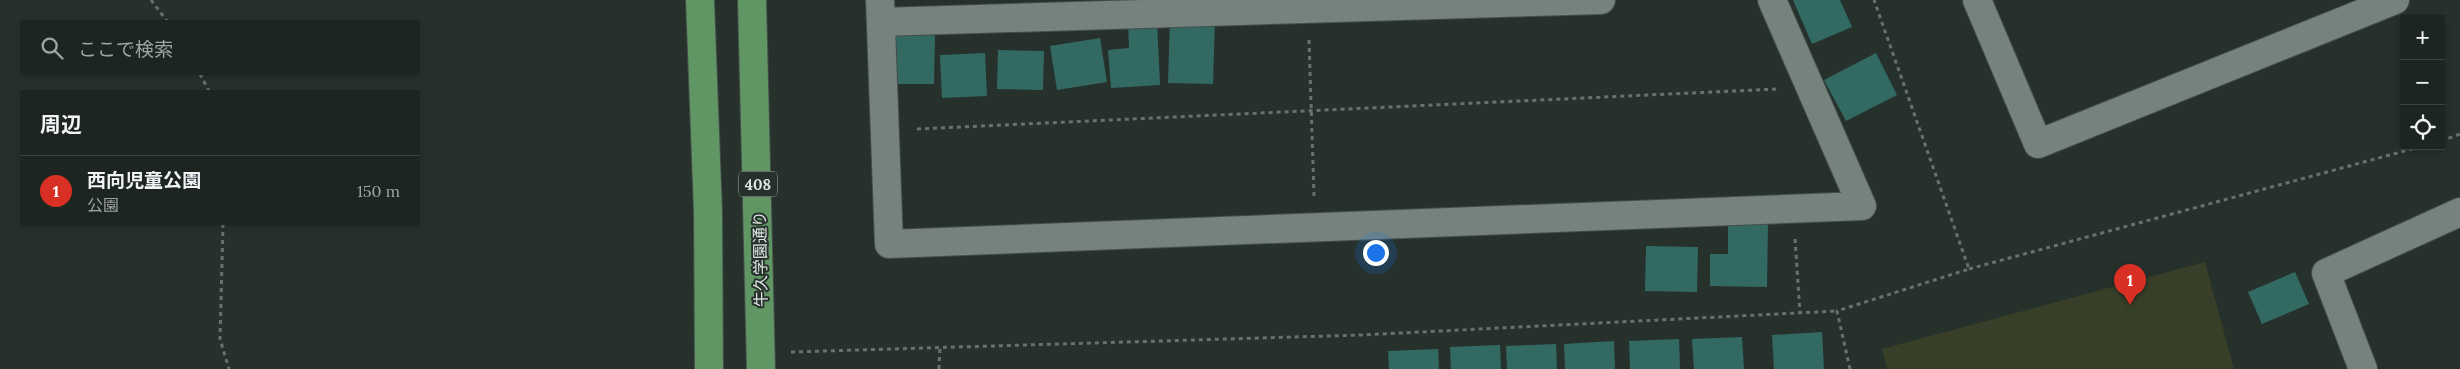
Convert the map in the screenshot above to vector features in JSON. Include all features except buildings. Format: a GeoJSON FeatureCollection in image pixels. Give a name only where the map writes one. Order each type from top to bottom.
{"type":"FeatureCollection","features":[{"type":"Feature","properties":{"kind":"highway"},"geometry":{"type":"LineString","coordinates":[[700,0],[708,212],[709,369]]}},
{"type":"Feature","properties":{"kind":"highway","name":"牛久学園通り"},"geometry":{"type":"LineString","coordinates":[[752,0],[761,369]]}},
{"type":"Feature","properties":{"kind":"street"},"geometry":{"type":"LineString","coordinates":[[1601,0],[1308,9],[881,11],[889,244],[1862,206],[1772,0]]}},
{"type":"Feature","properties":{"kind":"street"},"geometry":{"type":"LineString","coordinates":[[1977,0],[2038,144],[2395,0]]}},
{"type":"Feature","properties":{"kind":"street"},"geometry":{"type":"LineString","coordinates":[[2364,369],[2326,273],[2460,212]]}},
{"type":"Feature","properties":{"kind":"path"},"geometry":{"type":"LineString","coordinates":[[151,0],[166,20]]}},
{"type":"Feature","properties":{"kind":"path"},"geometry":{"type":"LineString","coordinates":[[1874,0],[1969,269]]}},
{"type":"Feature","properties":{"kind":"path"},"geometry":{"type":"LineString","coordinates":[[1308,9],[1316,228]]}},
{"type":"Feature","properties":{"kind":"path"},"geometry":{"type":"LineString","coordinates":[[201,75],[208,90]]}},
{"type":"Feature","properties":{"kind":"path"},"geometry":{"type":"LineString","coordinates":[[886,131],[1810,88]]}},
{"type":"Feature","properties":{"kind":"path"},"geometry":{"type":"LineString","coordinates":[[2445,140],[2460,134]]}},
{"type":"Feature","properties":{"kind":"path"},"geometry":{"type":"LineString","coordinates":[[784,352],[1361,335],[1837,311],[1969,269],[2408,150]]}},
{"type":"Feature","properties":{"kind":"path"},"geometry":{"type":"LineString","coordinates":[[1793,208],[1800,313]]}},
{"type":"Feature","properties":{"kind":"path"},"geometry":{"type":"LineString","coordinates":[[223,225],[220,339],[229,369]]}},
{"type":"Feature","properties":{"kind":"path"},"geometry":{"type":"LineString","coordinates":[[1837,311],[1850,369]]}},
{"type":"Feature","properties":{"kind":"path"},"geometry":{"type":"LineString","coordinates":[[939,369],[940,348]]}},
{"type":"Feature","properties":{"kind":"green space"},"geometry":{"type":"Polygon","coordinates":[[[2205,262],[2234,369],[1887,369],[1882,349],[2205,262]]]}},
{"type":"Feature","properties":{"kind":"place","name":"西向児童公園"},"geometry":{"type":"Point","coordinates":[2130,305]}}]}
